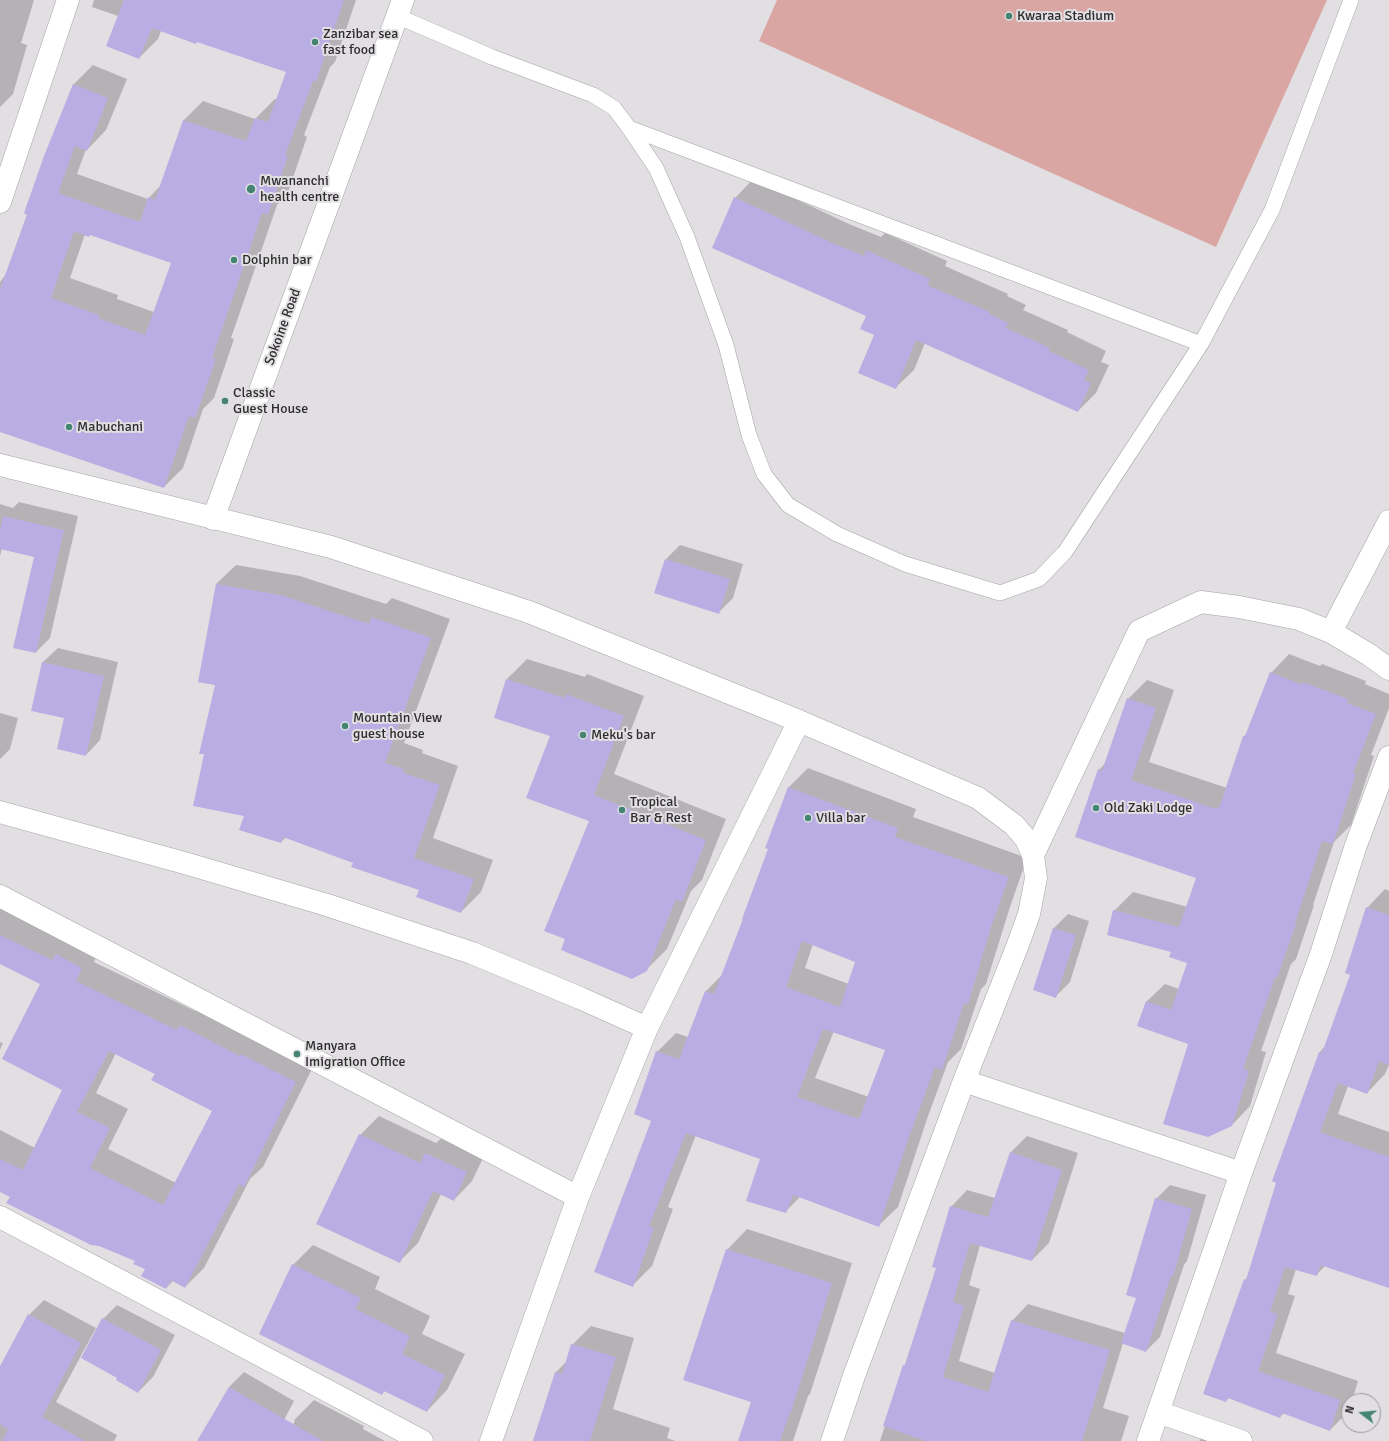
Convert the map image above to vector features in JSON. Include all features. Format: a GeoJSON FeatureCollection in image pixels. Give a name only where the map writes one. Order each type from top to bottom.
{"type":"FeatureCollection","features":[{"type":"Feature","properties":{"kind":"street"},"geometry":{"type":"LineString","coordinates":[[0,202],[5,169],[68,0]]}},
{"type":"Feature","properties":{"kind":"street","name":"Sokoine Road"},"geometry":{"type":"LineString","coordinates":[[213,519],[400,8]]}},
{"type":"Feature","properties":{"kind":"street"},"geometry":{"type":"LineString","coordinates":[[0,466],[330,547],[529,612],[799,721],[978,798],[1014,825],[1026,839],[1033,855],[1036,878],[1029,914],[964,1080],[855,1373],[832,1441]]}},
{"type":"Feature","properties":{"kind":"street"},"geometry":{"type":"LineString","coordinates":[[1331,632],[1389,521]]}},
{"type":"Feature","properties":{"kind":"street"},"geometry":{"type":"LineString","coordinates":[[1033,855],[1140,631],[1201,602],[1239,607],[1298,619],[1331,632],[1368,654],[1389,669]]}},
{"type":"Feature","properties":{"kind":"street"},"geometry":{"type":"LineString","coordinates":[[491,1441],[578,1197],[647,1028],[799,721]]}},
{"type":"Feature","properties":{"kind":"street"},"geometry":{"type":"LineString","coordinates":[[1148,1441],[1241,1172],[1321,954],[1356,845],[1389,757]]}},
{"type":"Feature","properties":{"kind":"street"},"geometry":{"type":"LineString","coordinates":[[0,812],[188,864],[327,906],[472,953],[647,1028]]}},
{"type":"Feature","properties":{"kind":"street"},"geometry":{"type":"LineString","coordinates":[[0,896],[578,1197]]}},
{"type":"Feature","properties":{"kind":"street"},"geometry":{"type":"LineString","coordinates":[[964,1080],[1241,1172]]}},
{"type":"Feature","properties":{"kind":"street"},"geometry":{"type":"LineString","coordinates":[[0,1217],[422,1441]]}},
{"type":"Feature","properties":{"kind":"street"},"geometry":{"type":"LineString","coordinates":[[1158,1412],[1241,1441]]}},
{"type":"Feature","properties":{"kind":"lane"},"geometry":{"type":"LineString","coordinates":[[400,8],[492,57],[593,95],[614,108],[656,168],[687,237],[726,345],[748,435],[764,474],[788,505],[837,534],[905,564],[1000,592],[1038,579],[1065,552],[1201,344],[1272,210],[1351,0]]}},
{"type":"Feature","properties":{"kind":"lane"},"geometry":{"type":"LineString","coordinates":[[629,128],[1201,344]]}},
{"type":"Feature","properties":{"kind":"shaded area"},"geometry":{"type":"Polygon","coordinates":[[[777,0],[1327,0],[1216,247],[759,41],[777,0]]]}},
{"type":"Feature","properties":{"kind":"building"},"geometry":{"type":"Polygon","coordinates":[[[124,0],[344,0],[316,82],[313,81],[285,155],[288,156],[268,215],[262,213],[212,358],[216,359],[195,418],[189,416],[164,488],[0,432],[0,289],[27,215],[24,213],[44,156],[73,84],[108,98],[87,151],[75,146],[58,193],[140,222],[148,197],[155,200],[183,120],[246,141],[255,118],[268,122],[286,72],[197,42],[196,44],[152,28],[139,59],[106,46],[124,0]],[[74,231],[51,298],[99,315],[98,318],[145,335],[171,263],[90,235],[89,237],[74,231]]]}},
{"type":"Feature","properties":{"kind":"building"},"geometry":{"type":"Polygon","coordinates":[[[734,197],[830,242],[864,256],[866,250],[930,279],[927,285],[990,312],[989,314],[1008,323],[1006,328],[1050,348],[1049,351],[1089,370],[1084,380],[1091,383],[1078,412],[916,340],[896,389],[858,373],[874,335],[860,329],[866,316],[712,248],[734,197]]]}},
{"type":"Feature","properties":{"kind":"building"},"geometry":{"type":"Polygon","coordinates":[[[3,516],[64,530],[36,653],[13,648],[34,557],[0,549],[0,531],[3,516]]]}},
{"type":"Feature","properties":{"kind":"building"},"geometry":{"type":"Polygon","coordinates":[[[665,559],[730,579],[719,614],[654,593],[665,559]]]}},
{"type":"Feature","properties":{"kind":"building"},"geometry":{"type":"Polygon","coordinates":[[[216,584],[281,595],[369,624],[372,617],[431,638],[385,763],[404,769],[403,773],[440,785],[414,858],[474,879],[461,913],[416,897],[419,890],[351,867],[353,863],[283,837],[281,843],[239,830],[244,816],[193,806],[204,754],[199,754],[215,685],[198,682],[216,584]]]}},
{"type":"Feature","properties":{"kind":"building"},"geometry":{"type":"Polygon","coordinates":[[[42,662],[104,676],[86,756],[57,749],[64,718],[31,711],[42,662]]]}},
{"type":"Feature","properties":{"kind":"building"},"geometry":{"type":"Polygon","coordinates":[[[1270,672],[1302,685],[1303,682],[1348,699],[1347,703],[1376,714],[1353,773],[1356,774],[1333,844],[1322,841],[1295,923],[1296,924],[1277,978],[1275,977],[1243,1069],[1249,1071],[1232,1126],[1208,1137],[1163,1124],[1188,1044],[1137,1026],[1146,1001],[1171,1010],[1187,963],[1169,957],[1171,952],[1107,935],[1113,910],[1179,927],[1196,878],[1075,837],[1098,769],[1102,771],[1127,698],[1156,708],[1131,780],[1216,809],[1217,807],[1219,808],[1243,736],[1245,736],[1270,672]]]}},
{"type":"Feature","properties":{"kind":"building"},"geometry":{"type":"Polygon","coordinates":[[[506,679],[565,698],[566,694],[624,716],[594,795],[706,840],[682,902],[676,899],[647,971],[632,979],[561,950],[565,939],[544,931],[589,821],[526,798],[550,736],[494,718],[506,679]]]}},
{"type":"Feature","properties":{"kind":"building"},"geometry":{"type":"Polygon","coordinates":[[[788,787],[898,828],[895,837],[1009,877],[991,927],[968,1004],[964,1003],[942,1070],[935,1067],[909,1137],[879,1227],[793,1195],[786,1213],[746,1201],[760,1159],[686,1133],[649,1226],[654,1228],[633,1287],[594,1272],[651,1121],[634,1114],[656,1051],[679,1059],[705,991],[714,994],[768,849],[765,848],[788,787]],[[802,941],[786,987],[840,1007],[855,962],[802,941]],[[823,1029],[797,1097],[859,1119],[885,1050],[823,1029]]]}},
{"type":"Feature","properties":{"kind":"building"},"geometry":{"type":"Polygon","coordinates":[[[1366,907],[1389,915],[1389,1065],[1379,1061],[1367,1094],[1338,1083],[1320,1132],[1389,1157],[1389,1288],[1320,1265],[1317,1276],[1285,1267],[1270,1312],[1278,1314],[1258,1371],[1340,1400],[1330,1431],[1282,1413],[1280,1418],[1228,1398],[1226,1402],[1203,1394],[1244,1279],[1246,1280],[1276,1183],[1272,1181],[1319,1052],[1322,1053],[1350,975],[1345,973],[1366,907]]]}},
{"type":"Feature","properties":{"kind":"building"},"geometry":{"type":"Polygon","coordinates":[[[1053,928],[1076,935],[1056,998],[1033,990],[1053,928]]]}},
{"type":"Feature","properties":{"kind":"building"},"geometry":{"type":"Polygon","coordinates":[[[0,935],[52,960],[56,954],[82,968],[76,981],[177,1030],[180,1025],[240,1056],[241,1054],[296,1082],[244,1187],[239,1184],[185,1288],[171,1280],[166,1289],[141,1276],[145,1269],[133,1264],[135,1261],[99,1246],[91,1245],[6,1203],[10,1197],[0,1192],[0,1159],[23,1170],[62,1090],[2,1059],[40,984],[0,964],[0,935]],[[109,1051],[77,1112],[110,1128],[90,1168],[163,1205],[212,1111],[151,1080],[155,1074],[109,1051]]]}},
{"type":"Feature","properties":{"kind":"building"},"geometry":{"type":"Polygon","coordinates":[[[359,1134],[420,1163],[425,1153],[467,1172],[454,1201],[433,1191],[400,1263],[316,1224],[359,1134]]]}},
{"type":"Feature","properties":{"kind":"building"},"geometry":{"type":"Polygon","coordinates":[[[1010,1152],[1062,1170],[1032,1261],[970,1243],[953,1302],[964,1306],[943,1377],[988,1392],[1011,1320],[1110,1350],[1082,1441],[926,1441],[883,1426],[903,1365],[905,1365],[936,1268],[932,1267],[950,1206],[988,1217],[1010,1152]]]}},
{"type":"Feature","properties":{"kind":"building"},"geometry":{"type":"Polygon","coordinates":[[[1155,1198],[1192,1209],[1173,1277],[1171,1276],[1146,1352],[1121,1343],[1136,1298],[1126,1295],[1155,1198]]]}},
{"type":"Feature","properties":{"kind":"building"},"geometry":{"type":"Polygon","coordinates":[[[726,1249],[832,1283],[790,1415],[780,1441],[738,1441],[751,1402],[683,1380],[726,1249]]]}},
{"type":"Feature","properties":{"kind":"building"},"geometry":{"type":"Polygon","coordinates":[[[292,1264],[361,1298],[355,1309],[410,1336],[402,1354],[445,1375],[427,1412],[384,1391],[382,1395],[259,1334],[292,1264]]]}},
{"type":"Feature","properties":{"kind":"building"},"geometry":{"type":"Polygon","coordinates":[[[28,1314],[81,1343],[42,1417],[85,1441],[2,1441],[8,1429],[0,1424],[0,1366],[28,1314]]]}},
{"type":"Feature","properties":{"kind":"building"},"geometry":{"type":"Polygon","coordinates":[[[102,1318],[161,1350],[138,1393],[116,1380],[117,1378],[81,1358],[102,1318]]]}},
{"type":"Feature","properties":{"kind":"building"},"geometry":{"type":"Polygon","coordinates":[[[571,1344],[616,1357],[590,1441],[533,1441],[555,1372],[562,1374],[571,1344]]]}},
{"type":"Feature","properties":{"kind":"building"},"geometry":{"type":"Polygon","coordinates":[[[229,1387],[323,1441],[197,1441],[229,1387]]]}},
{"type":"Feature","properties":{"kind":"place","name":"Kwaraa Stadium"},"geometry":{"type":"Point","coordinates":[1009,16]}},
{"type":"Feature","properties":{"kind":"place","name":"Zanzibar sea fast food"},"geometry":{"type":"Point","coordinates":[315,42]}},
{"type":"Feature","properties":{"kind":"place","name":"Mwananchi health centre"},"geometry":{"type":"Point","coordinates":[251,189]}},
{"type":"Feature","properties":{"kind":"place","name":"Dolphin bar"},"geometry":{"type":"Point","coordinates":[234,260]}},
{"type":"Feature","properties":{"kind":"place","name":"Classic Guest House"},"geometry":{"type":"Point","coordinates":[225,401]}},
{"type":"Feature","properties":{"kind":"place","name":"Mabuchani"},"geometry":{"type":"Point","coordinates":[69,427]}},
{"type":"Feature","properties":{"kind":"place","name":"Mountain View guest house"},"geometry":{"type":"Point","coordinates":[345,726]}},
{"type":"Feature","properties":{"kind":"place","name":"Meku's bar"},"geometry":{"type":"Point","coordinates":[583,735]}},
{"type":"Feature","properties":{"kind":"place","name":"Old Zaki Lodge"},"geometry":{"type":"Point","coordinates":[1096,808]}},
{"type":"Feature","properties":{"kind":"place","name":"Tropical Bar & Rest"},"geometry":{"type":"Point","coordinates":[622,810]}},
{"type":"Feature","properties":{"kind":"place","name":"Villa bar"},"geometry":{"type":"Point","coordinates":[808,818]}},
{"type":"Feature","properties":{"kind":"place","name":"Manyara Imigration Office"},"geometry":{"type":"Point","coordinates":[297,1054]}}]}
